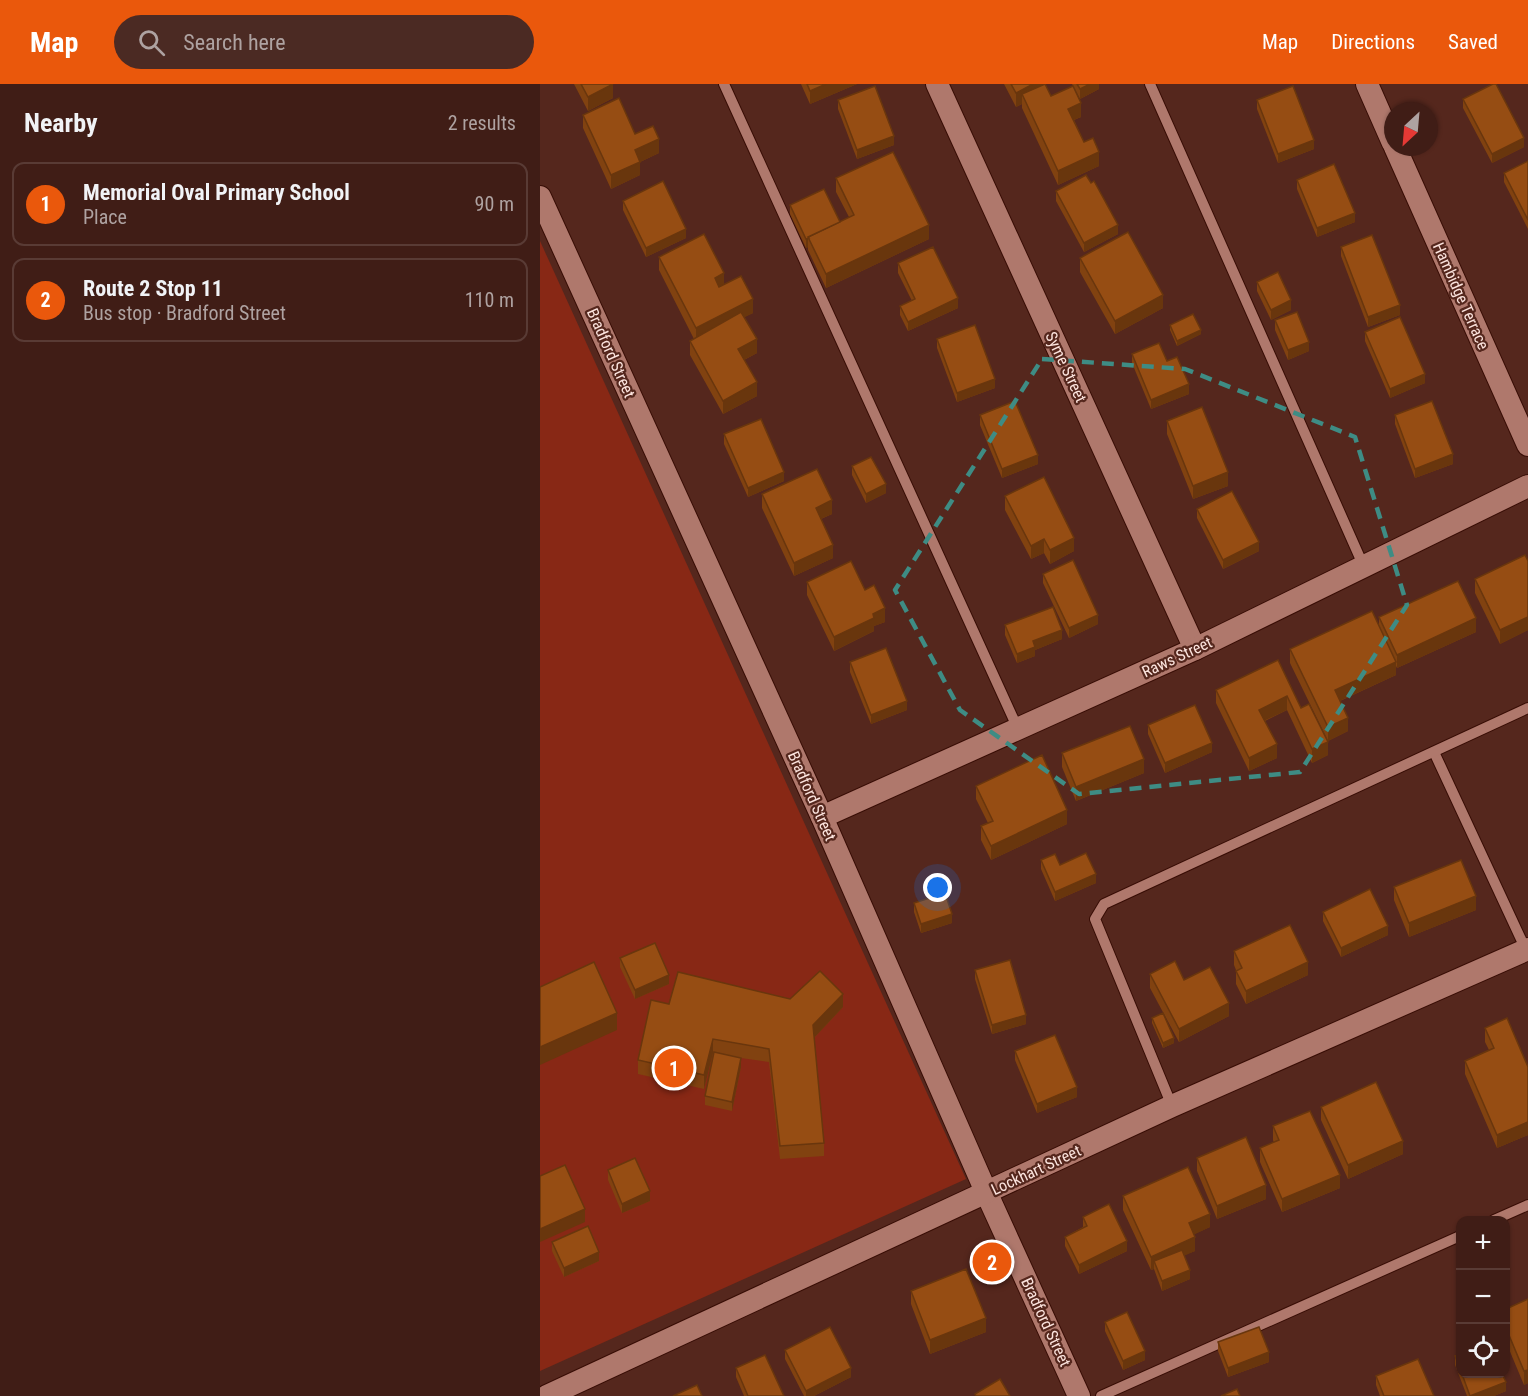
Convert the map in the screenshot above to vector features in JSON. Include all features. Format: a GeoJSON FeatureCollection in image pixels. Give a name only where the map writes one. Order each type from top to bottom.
{"type":"FeatureCollection","features":[{"type":"Feature","properties":{"kind":"street","name":"Syme Street"},"geometry":{"type":"LineString","coordinates":[[937,84],[1195,649]]}},
{"type":"Feature","properties":{"kind":"street"},"geometry":{"type":"LineString","coordinates":[[1367,84],[1384,122]]}},
{"type":"Feature","properties":{"kind":"street","name":"Hambidge Terrace"},"geometry":{"type":"LineString","coordinates":[[1399,156],[1528,445]]}},
{"type":"Feature","properties":{"kind":"street","name":"Bradford Street"},"geometry":{"type":"LineString","coordinates":[[540,197],[822,818],[987,1194],[1079,1396]]}},
{"type":"Feature","properties":{"kind":"street","name":"Raws Street"},"geometry":{"type":"LineString","coordinates":[[822,818],[1195,649],[1528,486]]}},
{"type":"Feature","properties":{"kind":"street","name":"Lockhart Street"},"geometry":{"type":"LineString","coordinates":[[547,1396],[987,1194],[1172,1106],[1527,950]]}},
{"type":"Feature","properties":{"kind":"lane"},"geometry":{"type":"LineString","coordinates":[[724,84],[1018,729]]}},
{"type":"Feature","properties":{"kind":"lane"},"geometry":{"type":"LineString","coordinates":[[1150,84],[1365,567]]}},
{"type":"Feature","properties":{"kind":"lane"},"geometry":{"type":"LineString","coordinates":[[1172,1106],[1095,919],[1104,904],[1528,708]]}},
{"type":"Feature","properties":{"kind":"lane"},"geometry":{"type":"LineString","coordinates":[[1434,752],[1527,950]]}},
{"type":"Feature","properties":{"kind":"lane"},"geometry":{"type":"LineString","coordinates":[[1505,1216],[1528,1206]]}},
{"type":"Feature","properties":{"kind":"lane"},"geometry":{"type":"LineString","coordinates":[[1101,1396],[1456,1238]]}},
{"type":"Feature","properties":{"kind":"highlighted area"},"geometry":{"type":"Polygon","coordinates":[[[1042,359],[1185,369],[1355,437],[1407,605],[1300,772],[1079,794],[960,710],[895,590],[1042,359]]]}},
{"type":"Feature","properties":{"kind":"shaded area"},"geometry":{"type":"Polygon","coordinates":[[[540,241],[966,1179],[540,1371],[540,241]]]}},
{"type":"Feature","properties":{"kind":"building"},"geometry":{"type":"Polygon","coordinates":[[[581,84],[613,84],[588,97],[581,84]]]}},
{"type":"Feature","properties":{"kind":"building"},"geometry":{"type":"Polygon","coordinates":[[[807,84],[826,84],[810,91],[807,84]]]}},
{"type":"Feature","properties":{"kind":"building"},"geometry":{"type":"Polygon","coordinates":[[[1011,84],[1033,84],[1016,93],[1011,84]]]}},
{"type":"Feature","properties":{"kind":"building"},"geometry":{"type":"Polygon","coordinates":[[[1045,84],[1051,96],[1073,86],[1081,103],[1068,109],[1084,142],[1093,138],[1099,152],[1058,171],[1022,94],[1045,84]]]}},
{"type":"Feature","properties":{"kind":"building"},"geometry":{"type":"Polygon","coordinates":[[[1077,84],[1090,84],[1080,89],[1077,84]]]}},
{"type":"Feature","properties":{"kind":"building"},"geometry":{"type":"Polygon","coordinates":[[[1496,84],[1524,138],[1492,154],[1463,99],[1496,84]]]}},
{"type":"Feature","properties":{"kind":"building"},"geometry":{"type":"Polygon","coordinates":[[[875,86],[894,136],[857,150],[838,100],[875,86]]]}},
{"type":"Feature","properties":{"kind":"building"},"geometry":{"type":"Polygon","coordinates":[[[1293,86],[1314,140],[1278,154],[1257,100],[1293,86]]]}},
{"type":"Feature","properties":{"kind":"building"},"geometry":{"type":"Polygon","coordinates":[[[619,98],[635,134],[653,126],[659,139],[635,150],[640,162],[611,175],[583,115],[619,98]]]}},
{"type":"Feature","properties":{"kind":"building"},"geometry":{"type":"Polygon","coordinates":[[[893,152],[929,225],[826,274],[808,237],[854,215],[836,178],[893,152]]]}},
{"type":"Feature","properties":{"kind":"building"},"geometry":{"type":"Polygon","coordinates":[[[1528,161],[1528,220],[1504,173],[1528,161]]]}},
{"type":"Feature","properties":{"kind":"building"},"geometry":{"type":"Polygon","coordinates":[[[1334,164],[1355,213],[1317,228],[1297,180],[1334,164]]]}},
{"type":"Feature","properties":{"kind":"building"},"geometry":{"type":"Polygon","coordinates":[[[1086,175],[1091,183],[1094,181],[1118,225],[1084,243],[1056,191],[1086,175]]]}},
{"type":"Feature","properties":{"kind":"building"},"geometry":{"type":"Polygon","coordinates":[[[663,181],[686,229],[646,248],[623,201],[663,181]]]}},
{"type":"Feature","properties":{"kind":"building"},"geometry":{"type":"Polygon","coordinates":[[[824,189],[840,222],[806,239],[790,205],[824,189]]]}},
{"type":"Feature","properties":{"kind":"building"},"geometry":{"type":"Polygon","coordinates":[[[1128,232],[1163,295],[1115,321],[1080,258],[1128,232]]]}},
{"type":"Feature","properties":{"kind":"building"},"geometry":{"type":"Polygon","coordinates":[[[704,234],[724,273],[715,278],[719,287],[741,276],[753,299],[696,328],[659,257],[704,234]]]}},
{"type":"Feature","properties":{"kind":"building"},"geometry":{"type":"Polygon","coordinates":[[[1372,235],[1400,305],[1368,317],[1341,247],[1372,235]]]}},
{"type":"Feature","properties":{"kind":"building"},"geometry":{"type":"Polygon","coordinates":[[[933,247],[958,298],[908,322],[900,306],[915,299],[898,263],[933,247]]]}},
{"type":"Feature","properties":{"kind":"building"},"geometry":{"type":"Polygon","coordinates":[[[1278,272],[1291,300],[1271,310],[1257,282],[1278,272]]]}},
{"type":"Feature","properties":{"kind":"building"},"geometry":{"type":"Polygon","coordinates":[[[741,312],[757,339],[738,349],[757,382],[723,401],[690,341],[741,312]]]}},
{"type":"Feature","properties":{"kind":"building"},"geometry":{"type":"Polygon","coordinates":[[[1297,312],[1309,342],[1288,350],[1275,320],[1297,312]]]}},
{"type":"Feature","properties":{"kind":"building"},"geometry":{"type":"Polygon","coordinates":[[[1193,314],[1201,330],[1177,341],[1170,325],[1193,314]]]}},
{"type":"Feature","properties":{"kind":"building"},"geometry":{"type":"Polygon","coordinates":[[[1400,317],[1425,374],[1390,389],[1365,332],[1400,317]]]}},
{"type":"Feature","properties":{"kind":"building"},"geometry":{"type":"Polygon","coordinates":[[[975,325],[995,379],[957,393],[937,339],[975,325]]]}},
{"type":"Feature","properties":{"kind":"building"},"geometry":{"type":"Polygon","coordinates":[[[1159,343],[1167,361],[1177,357],[1189,384],[1151,400],[1132,354],[1159,343]]]}},
{"type":"Feature","properties":{"kind":"building"},"geometry":{"type":"Polygon","coordinates":[[[1015,401],[1038,455],[1002,469],[980,415],[1015,401]]]}},
{"type":"Feature","properties":{"kind":"building"},"geometry":{"type":"Polygon","coordinates":[[[1432,401],[1453,454],[1415,469],[1395,415],[1432,401]]]}},
{"type":"Feature","properties":{"kind":"building"},"geometry":{"type":"Polygon","coordinates":[[[1202,407],[1228,472],[1193,486],[1167,421],[1202,407]]]}},
{"type":"Feature","properties":{"kind":"building"},"geometry":{"type":"Polygon","coordinates":[[[761,419],[784,472],[748,488],[724,434],[761,419]]]}},
{"type":"Feature","properties":{"kind":"building"},"geometry":{"type":"Polygon","coordinates":[[[871,457],[886,484],[866,494],[852,466],[871,457]]]}},
{"type":"Feature","properties":{"kind":"building"},"geometry":{"type":"Polygon","coordinates":[[[817,469],[832,500],[816,508],[833,545],[794,563],[762,494],[817,469]]]}},
{"type":"Feature","properties":{"kind":"building"},"geometry":{"type":"Polygon","coordinates":[[[1044,477],[1074,538],[1050,550],[1044,539],[1031,546],[1005,496],[1044,477]]]}},
{"type":"Feature","properties":{"kind":"building"},"geometry":{"type":"Polygon","coordinates":[[[1232,491],[1259,542],[1223,560],[1197,509],[1232,491]]]}},
{"type":"Feature","properties":{"kind":"building"},"geometry":{"type":"Polygon","coordinates":[[[1525,555],[1528,561],[1528,617],[1500,630],[1475,579],[1525,555]]]}},
{"type":"Feature","properties":{"kind":"building"},"geometry":{"type":"Polygon","coordinates":[[[1073,560],[1098,615],[1069,628],[1043,574],[1073,560]]]}},
{"type":"Feature","properties":{"kind":"building"},"geometry":{"type":"Polygon","coordinates":[[[851,561],[865,590],[874,585],[885,608],[873,614],[874,618],[834,637],[807,582],[851,561]]]}},
{"type":"Feature","properties":{"kind":"building"},"geometry":{"type":"Polygon","coordinates":[[[1458,581],[1476,618],[1397,655],[1379,617],[1458,581]]]}},
{"type":"Feature","properties":{"kind":"building"},"geometry":{"type":"Polygon","coordinates":[[[1053,607],[1062,630],[1033,641],[1035,647],[1017,654],[1005,625],[1053,607]]]}},
{"type":"Feature","properties":{"kind":"building"},"geometry":{"type":"Polygon","coordinates":[[[1372,611],[1396,662],[1335,690],[1348,718],[1328,727],[1290,649],[1372,611]]]}},
{"type":"Feature","properties":{"kind":"building"},"geometry":{"type":"Polygon","coordinates":[[[886,648],[907,701],[871,715],[850,662],[886,648]]]}},
{"type":"Feature","properties":{"kind":"building"},"geometry":{"type":"Polygon","coordinates":[[[1278,660],[1301,708],[1309,704],[1328,742],[1312,749],[1287,696],[1259,710],[1277,744],[1249,758],[1216,690],[1278,660]]]}},
{"type":"Feature","properties":{"kind":"building"},"geometry":{"type":"Polygon","coordinates":[[[1195,705],[1212,743],[1165,763],[1148,725],[1195,705]]]}},
{"type":"Feature","properties":{"kind":"building"},"geometry":{"type":"Polygon","coordinates":[[[1130,726],[1144,759],[1076,787],[1062,753],[1130,726]]]}},
{"type":"Feature","properties":{"kind":"building"},"geometry":{"type":"Polygon","coordinates":[[[1042,755],[1067,810],[991,846],[981,826],[993,821],[976,786],[1042,755]]]}},
{"type":"Feature","properties":{"kind":"building"},"geometry":{"type":"Polygon","coordinates":[[[1086,853],[1096,874],[1055,892],[1041,860],[1055,854],[1060,865],[1086,853]]]}},
{"type":"Feature","properties":{"kind":"building"},"geometry":{"type":"Polygon","coordinates":[[[1461,860],[1476,896],[1409,923],[1394,887],[1461,860]]]}},
{"type":"Feature","properties":{"kind":"building"},"geometry":{"type":"Polygon","coordinates":[[[1370,889],[1388,926],[1341,948],[1323,912],[1370,889]]]}},
{"type":"Feature","properties":{"kind":"building"},"geometry":{"type":"Polygon","coordinates":[[[945,893],[952,914],[921,924],[914,903],[945,893]]]}},
{"type":"Feature","properties":{"kind":"building"},"geometry":{"type":"Polygon","coordinates":[[[1290,925],[1308,962],[1246,991],[1236,971],[1242,968],[1234,951],[1290,925]]]}},
{"type":"Feature","properties":{"kind":"building"},"geometry":{"type":"Polygon","coordinates":[[[655,943],[669,975],[635,990],[620,958],[655,943]]]}},
{"type":"Feature","properties":{"kind":"building"},"geometry":{"type":"Polygon","coordinates":[[[1010,960],[1026,1015],[992,1025],[975,970],[1010,960]]]}},
{"type":"Feature","properties":{"kind":"building"},"geometry":{"type":"Polygon","coordinates":[[[1175,961],[1184,980],[1210,967],[1229,1003],[1179,1029],[1150,974],[1175,961]]]}},
{"type":"Feature","properties":{"kind":"building"},"geometry":{"type":"Polygon","coordinates":[[[594,962],[617,1013],[540,1047],[540,987],[594,962]]]}},
{"type":"Feature","properties":{"kind":"building"},"geometry":{"type":"Polygon","coordinates":[[[820,971],[843,994],[813,1025],[824,1143],[780,1146],[769,1049],[713,1039],[704,1075],[638,1060],[651,1000],[669,1004],[678,972],[790,999],[820,971]]]}},
{"type":"Feature","properties":{"kind":"building"},"geometry":{"type":"Polygon","coordinates":[[[1163,1013],[1174,1038],[1163,1043],[1152,1018],[1163,1013]]]}},
{"type":"Feature","properties":{"kind":"building"},"geometry":{"type":"Polygon","coordinates":[[[1507,1018],[1528,1067],[1528,1122],[1497,1135],[1465,1061],[1494,1048],[1485,1028],[1507,1018]]]}},
{"type":"Feature","properties":{"kind":"building"},"geometry":{"type":"Polygon","coordinates":[[[1055,1035],[1077,1087],[1037,1104],[1015,1051],[1055,1035]]]}},
{"type":"Feature","properties":{"kind":"building"},"geometry":{"type":"Polygon","coordinates":[[[714,1052],[741,1058],[732,1102],[705,1096],[714,1052]]]}},
{"type":"Feature","properties":{"kind":"building"},"geometry":{"type":"Polygon","coordinates":[[[1376,1082],[1403,1141],[1348,1165],[1321,1107],[1376,1082]]]}},
{"type":"Feature","properties":{"kind":"building"},"geometry":{"type":"Polygon","coordinates":[[[1310,1111],[1340,1175],[1282,1199],[1260,1148],[1279,1140],[1273,1126],[1310,1111]]]}},
{"type":"Feature","properties":{"kind":"building"},"geometry":{"type":"Polygon","coordinates":[[[1246,1137],[1266,1185],[1217,1206],[1197,1158],[1246,1137]]]}},
{"type":"Feature","properties":{"kind":"building"},"geometry":{"type":"Polygon","coordinates":[[[635,1158],[650,1191],[622,1204],[608,1170],[635,1158]]]}},
{"type":"Feature","properties":{"kind":"building"},"geometry":{"type":"Polygon","coordinates":[[[565,1165],[585,1209],[540,1229],[540,1176],[565,1165]]]}},
{"type":"Feature","properties":{"kind":"building"},"geometry":{"type":"Polygon","coordinates":[[[1188,1167],[1210,1214],[1189,1223],[1195,1237],[1151,1257],[1123,1196],[1188,1167]]]}},
{"type":"Feature","properties":{"kind":"building"},"geometry":{"type":"Polygon","coordinates":[[[1109,1204],[1127,1241],[1079,1265],[1065,1237],[1087,1226],[1083,1217],[1109,1204]]]}},
{"type":"Feature","properties":{"kind":"building"},"geometry":{"type":"Polygon","coordinates":[[[588,1226],[599,1252],[564,1268],[552,1242],[588,1226]]]}},
{"type":"Feature","properties":{"kind":"building"},"geometry":{"type":"Polygon","coordinates":[[[1182,1250],[1190,1270],[1162,1281],[1154,1261],[1182,1250]]]}},
{"type":"Feature","properties":{"kind":"building"},"geometry":{"type":"Polygon","coordinates":[[[966,1269],[986,1318],[930,1340],[911,1291],[966,1269]]]}},
{"type":"Feature","properties":{"kind":"building"},"geometry":{"type":"Polygon","coordinates":[[[1528,1299],[1528,1370],[1524,1371],[1510,1338],[1510,1307],[1528,1299]]]}},
{"type":"Feature","properties":{"kind":"building"},"geometry":{"type":"Polygon","coordinates":[[[1127,1312],[1145,1351],[1123,1361],[1105,1322],[1127,1312]]]}},
{"type":"Feature","properties":{"kind":"building"},"geometry":{"type":"Polygon","coordinates":[[[830,1327],[851,1368],[806,1391],[785,1350],[830,1327]]]}},
{"type":"Feature","properties":{"kind":"building"},"geometry":{"type":"Polygon","coordinates":[[[1259,1327],[1269,1352],[1228,1368],[1218,1342],[1259,1327]]]}},
{"type":"Feature","properties":{"kind":"building"},"geometry":{"type":"Polygon","coordinates":[[[765,1355],[784,1396],[748,1396],[736,1368],[765,1355]]]}},
{"type":"Feature","properties":{"kind":"building"},"geometry":{"type":"Polygon","coordinates":[[[1418,1359],[1434,1396],[1384,1396],[1376,1376],[1418,1359]]]}},
{"type":"Feature","properties":{"kind":"building"},"geometry":{"type":"Polygon","coordinates":[[[1463,1378],[1504,1378],[1506,1382],[1470,1396],[1463,1378]]]}},
{"type":"Feature","properties":{"kind":"building"},"geometry":{"type":"Polygon","coordinates":[[[1000,1379],[1010,1396],[976,1396],[975,1394],[1000,1379]]]}},
{"type":"Feature","properties":{"kind":"building"},"geometry":{"type":"Polygon","coordinates":[[[697,1385],[702,1396],[673,1396],[697,1385]]]}},
{"type":"Feature","properties":{"kind":"building"},"geometry":{"type":"Polygon","coordinates":[[[1237,1389],[1240,1396],[1221,1396],[1237,1389]]]}},
{"type":"Feature","properties":{"kind":"place","name":"Memorial Oval Primary School"},"geometry":{"type":"Point","coordinates":[674,1068]}},
{"type":"Feature","properties":{"kind":"place","name":"Route 2 Stop 11"},"geometry":{"type":"Point","coordinates":[992,1262]}}]}
